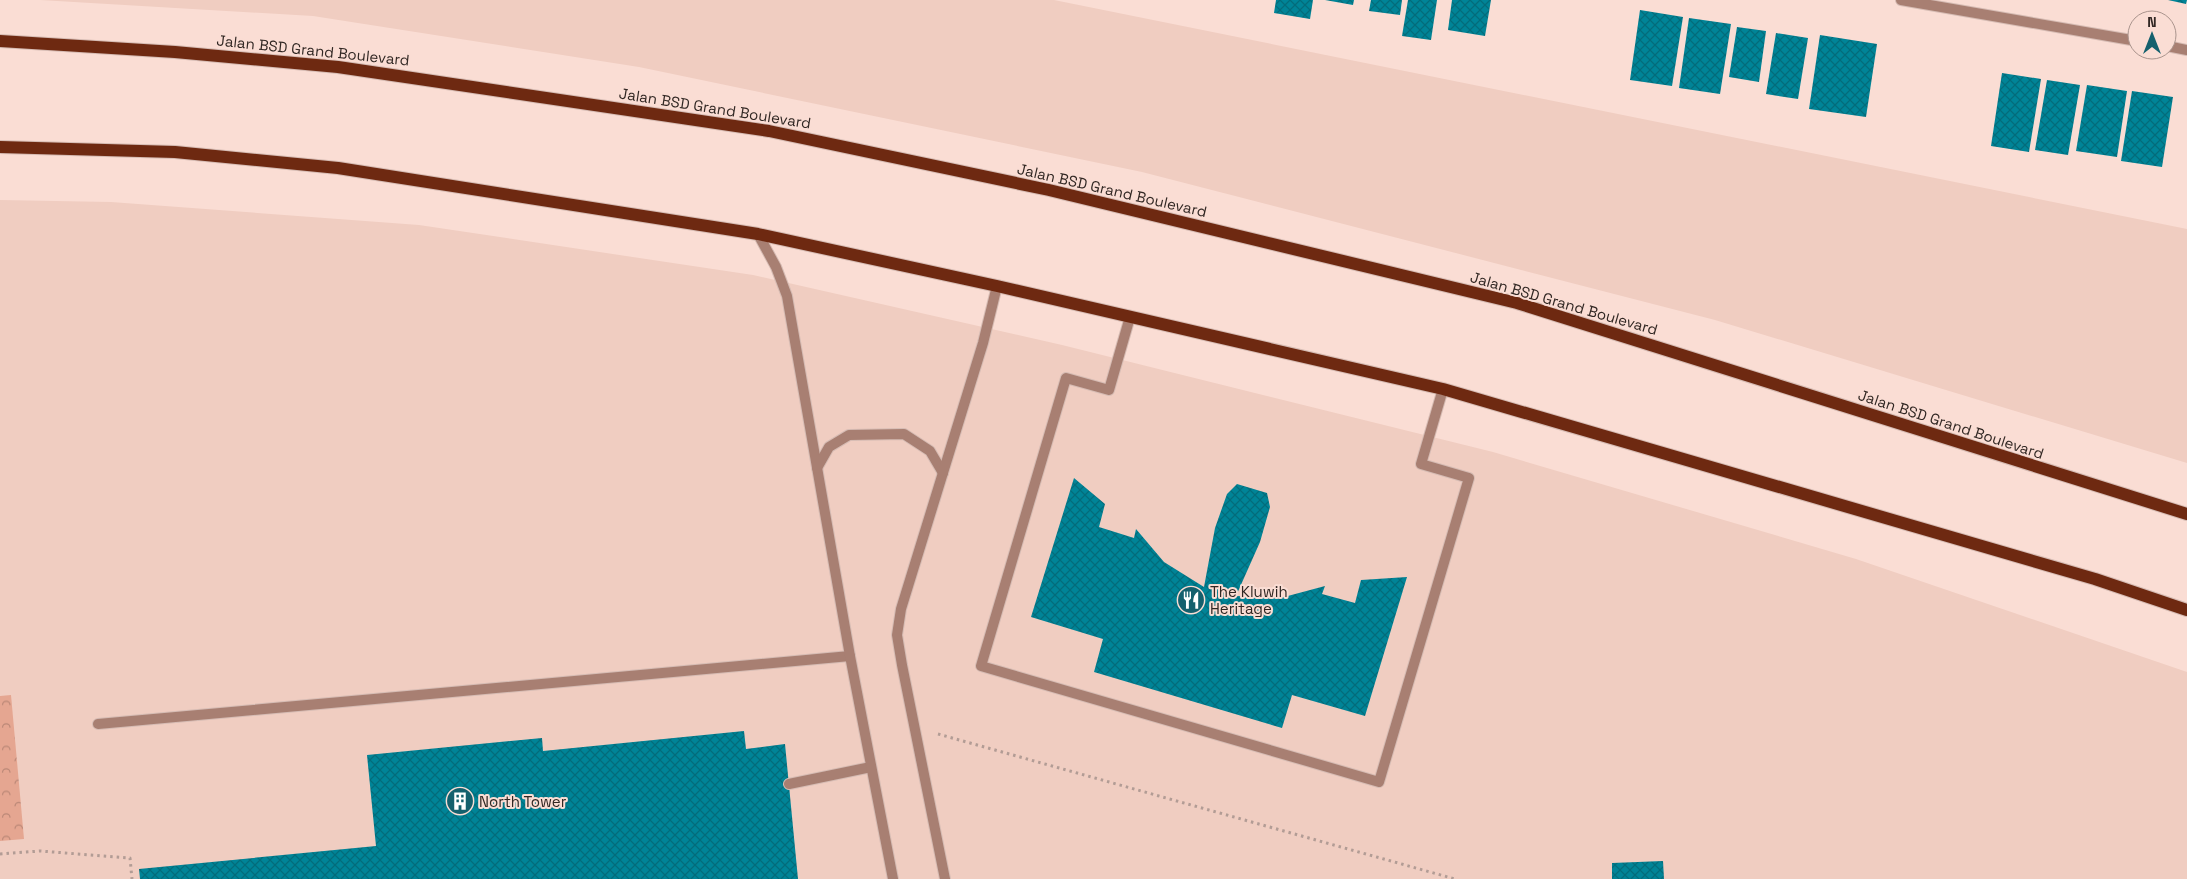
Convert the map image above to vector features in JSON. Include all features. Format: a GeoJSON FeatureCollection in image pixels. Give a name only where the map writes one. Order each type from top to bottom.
{"type":"FeatureCollection","features":[{"type":"Feature","properties":{"kind":"main road","name":"Jalan BSD Grand Boulevard"},"geometry":{"type":"LineString","coordinates":[[0,41],[175,52],[338,66],[768,131],[1049,190],[1517,303],[2187,514]]}},
{"type":"Feature","properties":{"kind":"main road"},"geometry":{"type":"LineString","coordinates":[[0,147],[175,152],[338,168],[758,234],[1130,316],[1443,389],[2096,579],[2187,610]]}},
{"type":"Feature","properties":{"kind":"street"},"geometry":{"type":"LineString","coordinates":[[1901,0],[2127,39]]}},
{"type":"Feature","properties":{"kind":"street"},"geometry":{"type":"LineString","coordinates":[[758,234],[776,267],[787,296],[850,656],[894,879]]}},
{"type":"Feature","properties":{"kind":"street"},"geometry":{"type":"LineString","coordinates":[[946,879],[913,727],[897,635],[900,609],[983,343],[997,286]]}},
{"type":"Feature","properties":{"kind":"street"},"geometry":{"type":"LineString","coordinates":[[1130,316],[1109,390],[1066,378],[981,666],[1378,782],[1469,478],[1421,464],[1443,389]]}},
{"type":"Feature","properties":{"kind":"street"},"geometry":{"type":"LineString","coordinates":[[817,468],[829,447],[850,435],[904,434],[930,451],[943,474]]}},
{"type":"Feature","properties":{"kind":"street"},"geometry":{"type":"LineString","coordinates":[[98,724],[850,656]]}},
{"type":"Feature","properties":{"kind":"street"},"geometry":{"type":"LineString","coordinates":[[789,784],[871,767]]}},
{"type":"Feature","properties":{"kind":"path"},"geometry":{"type":"LineString","coordinates":[[913,727],[1456,879]]}},
{"type":"Feature","properties":{"kind":"path"},"geometry":{"type":"LineString","coordinates":[[0,854],[40,851],[130,858],[132,879]]}},
{"type":"Feature","properties":{"kind":"shaded area"},"geometry":{"type":"Polygon","coordinates":[[[40,0],[1054,0],[2187,229],[2187,463],[1715,320],[1142,172],[639,67],[313,16],[40,0]]]}},
{"type":"Feature","properties":{"kind":"shaded area"},"geometry":{"type":"Polygon","coordinates":[[[0,200],[111,202],[419,225],[753,275],[1062,345],[1493,452],[1856,559],[2187,672],[2187,879],[0,879],[0,200]]]}},
{"type":"Feature","properties":{"kind":"green space"},"geometry":{"type":"Polygon","coordinates":[[[11,695],[24,839],[0,841],[0,696],[11,695]]]}},
{"type":"Feature","properties":{"kind":"building"},"geometry":{"type":"Polygon","coordinates":[[[1276,0],[1313,0],[1310,19],[1274,13],[1276,0]]]}},
{"type":"Feature","properties":{"kind":"building"},"geometry":{"type":"Polygon","coordinates":[[[1325,0],[1354,0],[1353,5],[1325,0]]]}},
{"type":"Feature","properties":{"kind":"building"},"geometry":{"type":"Polygon","coordinates":[[[1371,0],[1402,0],[1400,15],[1369,11],[1371,0]]]}},
{"type":"Feature","properties":{"kind":"building"},"geometry":{"type":"Polygon","coordinates":[[[1408,0],[1437,0],[1431,40],[1402,36],[1408,0]]]}},
{"type":"Feature","properties":{"kind":"building"},"geometry":{"type":"Polygon","coordinates":[[[1452,0],[1491,0],[1485,36],[1448,30],[1452,0]]]}},
{"type":"Feature","properties":{"kind":"building"},"geometry":{"type":"Polygon","coordinates":[[[2168,0],[2187,0],[2186,4],[2168,0]]]}},
{"type":"Feature","properties":{"kind":"building"},"geometry":{"type":"Polygon","coordinates":[[[1640,10],[1683,17],[1672,86],[1630,80],[1640,10]]]}},
{"type":"Feature","properties":{"kind":"building"},"geometry":{"type":"Polygon","coordinates":[[[1689,18],[1731,24],[1720,94],[1679,88],[1689,18]]]}},
{"type":"Feature","properties":{"kind":"building"},"geometry":{"type":"Polygon","coordinates":[[[1737,27],[1766,31],[1759,82],[1729,77],[1737,27]]]}},
{"type":"Feature","properties":{"kind":"building"},"geometry":{"type":"Polygon","coordinates":[[[1776,33],[1808,38],[1798,99],[1766,94],[1776,33]]]}},
{"type":"Feature","properties":{"kind":"building"},"geometry":{"type":"Polygon","coordinates":[[[1820,35],[1877,44],[1866,117],[1809,109],[1820,35]]]}},
{"type":"Feature","properties":{"kind":"building"},"geometry":{"type":"Polygon","coordinates":[[[2002,73],[2041,79],[2029,152],[1991,146],[2002,73]]]}},
{"type":"Feature","properties":{"kind":"building"},"geometry":{"type":"Polygon","coordinates":[[[2047,80],[2080,85],[2068,155],[2035,150],[2047,80]]]}},
{"type":"Feature","properties":{"kind":"building"},"geometry":{"type":"Polygon","coordinates":[[[2087,85],[2127,91],[2117,157],[2076,151],[2087,85]]]}},
{"type":"Feature","properties":{"kind":"building"},"geometry":{"type":"Polygon","coordinates":[[[2132,91],[2173,97],[2162,167],[2121,161],[2132,91]]]}},
{"type":"Feature","properties":{"kind":"building","name":"The Kluwih Heritage"},"geometry":{"type":"Polygon","coordinates":[[[1074,478],[1105,504],[1099,527],[1134,538],[1136,529],[1164,562],[1204,587],[1215,528],[1227,494],[1237,484],[1267,493],[1270,507],[1260,542],[1236,596],[1284,597],[1325,586],[1322,594],[1355,603],[1361,580],[1407,577],[1365,716],[1292,695],[1282,728],[1094,672],[1103,639],[1031,617],[1074,478]]]}},
{"type":"Feature","properties":{"kind":"building"},"geometry":{"type":"Polygon","coordinates":[[[744,731],[746,749],[785,744],[798,879],[140,879],[139,869],[376,846],[367,755],[542,738],[543,751],[744,731]]]}},
{"type":"Feature","properties":{"kind":"building"},"geometry":{"type":"Polygon","coordinates":[[[1663,861],[1664,879],[1612,879],[1612,863],[1663,861]]]}},
{"type":"Feature","properties":{"kind":"place","name":"The Kluwih Heritage"},"geometry":{"type":"Point","coordinates":[1191,600]}},
{"type":"Feature","properties":{"kind":"place","name":"North Tower"},"geometry":{"type":"Point","coordinates":[460,801]}}]}
